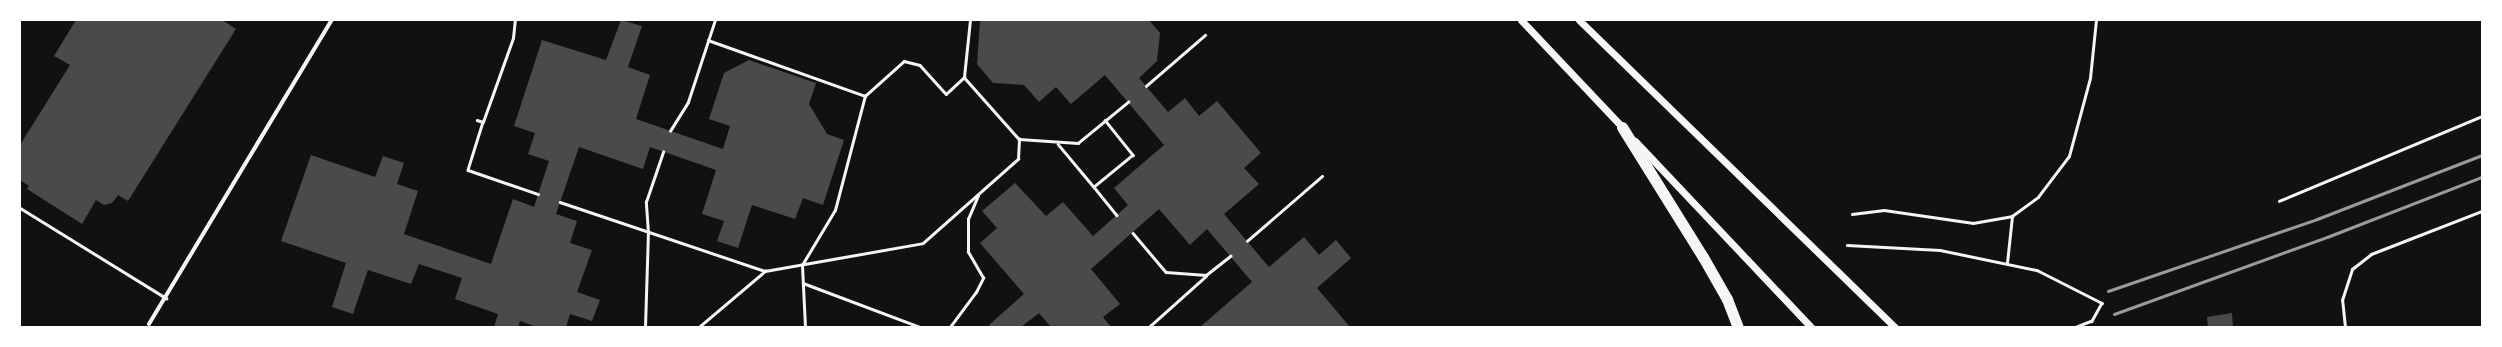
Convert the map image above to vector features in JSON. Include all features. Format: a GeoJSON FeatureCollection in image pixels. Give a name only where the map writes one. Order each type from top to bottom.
{"type":"FeatureCollection","features":[{"type":"Feature","properties":{"kind":"highway"},"geometry":{"type":"LineString","coordinates":[[1622,127],[1706,262],[1727,299],[1738,327]]}},
{"type":"Feature","properties":{"kind":"street"},"geometry":{"type":"LineString","coordinates":[[148,326],[332,20]]}},
{"type":"Feature","properties":{"kind":"street"},"geometry":{"type":"LineString","coordinates":[[1521,20],[1811,327]]}},
{"type":"Feature","properties":{"kind":"street"},"geometry":{"type":"LineString","coordinates":[[1579,20],[1895,327]]}},
{"type":"Feature","properties":{"kind":"lane"},"geometry":{"type":"LineString","coordinates":[[20,208],[166,298]]}},
{"type":"Feature","properties":{"kind":"lane"},"geometry":{"type":"LineString","coordinates":[[2345,327],[2342,300],[2352,269],[2371,254],[2482,211]]}},
{"type":"Feature","properties":{"kind":"path"},"geometry":{"type":"LineString","coordinates":[[515,20],[513,38],[483,122],[468,170],[538,194]]}},
{"type":"Feature","properties":{"kind":"path"},"geometry":{"type":"LineString","coordinates":[[670,131],[688,102],[715,20]]}},
{"type":"Feature","properties":{"kind":"path"},"geometry":{"type":"LineString","coordinates":[[805,327],[802,265],[835,210],[865,96],[904,61],[920,65],[946,94],[964,77],[970,20]]}},
{"type":"Feature","properties":{"kind":"path"},"geometry":{"type":"LineString","coordinates":[[1852,214],[1884,210],[1973,223],[2012,216],[2038,197],[2069,156],[2090,78],[2096,20]]}},
{"type":"Feature","properties":{"kind":"path"},"geometry":{"type":"LineString","coordinates":[[1146,86],[1205,35]]}},
{"type":"Feature","properties":{"kind":"path"},"geometry":{"type":"LineString","coordinates":[[708,40],[865,96]]}},
{"type":"Feature","properties":{"kind":"path"},"geometry":{"type":"LineString","coordinates":[[964,77],[1020,139],[1058,144],[1078,143],[1128,102]]}},
{"type":"Feature","properties":{"kind":"path"},"geometry":{"type":"LineString","coordinates":[[2279,201],[2482,116]]}},
{"type":"Feature","properties":{"kind":"path"},"geometry":{"type":"LineString","coordinates":[[477,120],[483,122]]}},
{"type":"Feature","properties":{"kind":"path"},"geometry":{"type":"LineString","coordinates":[[1094,187],[1133,155],[1105,120]]}},
{"type":"Feature","properties":{"kind":"path"},"geometry":{"type":"LineString","coordinates":[[560,202],[648,233],[765,271],[923,243],[1018,159],[1020,139]]}},
{"type":"Feature","properties":{"kind":"path"},"geometry":{"type":"LineString","coordinates":[[1058,144],[1117,215]]}},
{"type":"Feature","properties":{"kind":"path"},"geometry":{"type":"LineString","coordinates":[[645,327],[648,233],[646,202],[663,152]]}},
{"type":"Feature","properties":{"kind":"path"},"geometry":{"type":"LineString","coordinates":[[1247,241],[1322,176]]}},
{"type":"Feature","properties":{"kind":"path"},"geometry":{"type":"LineString","coordinates":[[950,327],[976,292],[983,278],[968,252],[968,219],[979,194]]}},
{"type":"Feature","properties":{"kind":"path"},"geometry":{"type":"LineString","coordinates":[[2007,263],[2012,216]]}},
{"type":"Feature","properties":{"kind":"path"},"geometry":{"type":"LineString","coordinates":[[1133,233],[1166,272],[1206,275]]}},
{"type":"Feature","properties":{"kind":"path"},"geometry":{"type":"LineString","coordinates":[[1847,245],[1940,250],[2037,270],[2102,303],[2092,321],[2076,327]]}},
{"type":"Feature","properties":{"kind":"path"},"geometry":{"type":"LineString","coordinates":[[1149,327],[1206,275],[1230,256]]}},
{"type":"Feature","properties":{"kind":"path"},"geometry":{"type":"LineString","coordinates":[[699,327],[765,271]]}},
{"type":"Feature","properties":{"kind":"path"},"geometry":{"type":"LineString","coordinates":[[803,283],[920,327]]}},
{"type":"Feature","properties":{"kind":"building"},"geometry":{"type":"Polygon","coordinates":[[[76,20],[222,20],[236,29],[128,201],[118,195],[112,203],[104,205],[96,200],[82,224],[27,189],[29,186],[20,180],[20,145],[70,65],[54,56],[76,20]]]}},
{"type":"Feature","properties":{"kind":"building"},"geometry":{"type":"Polygon","coordinates":[[[621,20],[642,26],[628,67],[650,75],[636,119],[723,149],[730,126],[709,119],[724,73],[749,60],[816,83],[809,104],[827,134],[844,140],[823,205],[803,198],[795,219],[752,205],[738,248],[717,241],[724,221],[702,214],[716,170],[650,147],[643,169],[579,147],[556,214],[577,221],[570,243],[592,250],[577,292],[600,300],[592,321],[570,314],[566,327],[537,327],[520,321],[518,327],[494,327],[498,314],[455,299],[462,278],[419,264],[411,284],[368,270],[353,314],[332,307],[346,263],[281,241],[311,155],[375,177],[383,156],[404,163],[397,184],[418,191],[404,234],[491,264],[513,199],[534,207],[549,161],[528,154],[535,133],[514,126],[542,40],[606,60],[621,20]]]}},
{"type":"Feature","properties":{"kind":"building"},"geometry":{"type":"Polygon","coordinates":[[[980,20],[1149,20],[1160,33],[1157,61],[1139,78],[1168,112],[1185,98],[1199,116],[1217,101],[1261,153],[1244,168],[1259,184],[1224,214],[1269,267],[1304,237],[1319,255],[1336,240],[1351,258],[1317,288],[1350,327],[1200,327],[1252,282],[1207,229],[1190,245],[1159,209],[1091,269],[1120,304],[1103,317],[1111,327],[1051,327],[1039,313],[1021,327],[991,327],[989,325],[1024,294],[980,243],[997,228],[982,211],[1015,183],[1046,216],[1063,202],[1093,236],[1128,205],[1114,188],[1164,145],[1105,75],[1071,104],[1056,87],[1039,102],[1024,85],[993,83],[977,64],[980,20]]]}},
{"type":"Feature","properties":{"kind":"building"},"geometry":{"type":"Polygon","coordinates":[[[2232,313],[2233,327],[2208,327],[2207,317],[2232,313]]]}},
{"type":"Feature","properties":{"kind":"railway"},"geometry":{"type":"LineString","coordinates":[[2108,291],[2317,219],[2482,155]]}},
{"type":"Feature","properties":{"kind":"railway"},"geometry":{"type":"LineString","coordinates":[[2114,314],[2327,237],[2482,177]]}}]}
